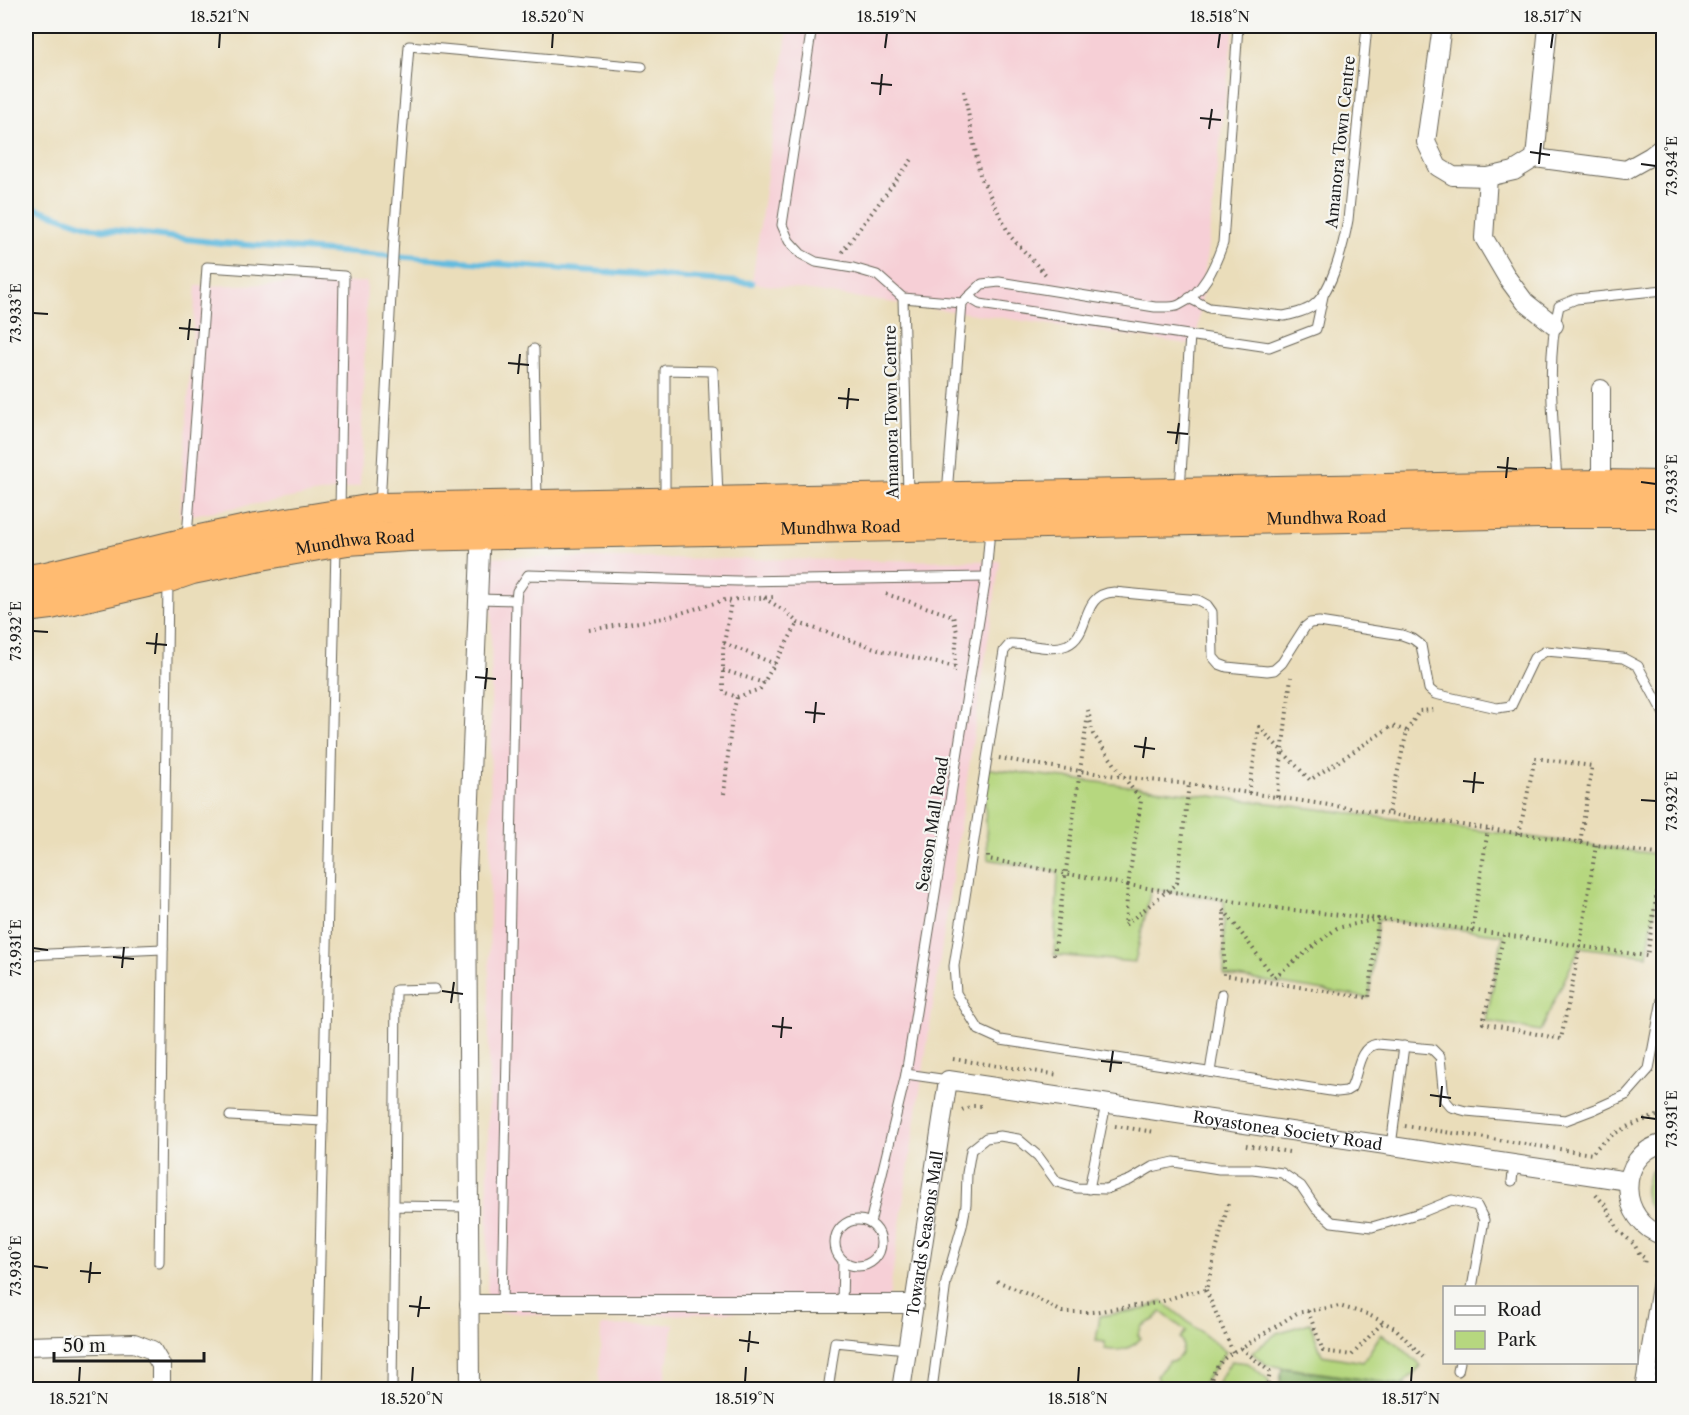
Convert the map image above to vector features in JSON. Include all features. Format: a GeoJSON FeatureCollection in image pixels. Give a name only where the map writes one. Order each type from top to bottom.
{"type":"FeatureCollection","features":[{"type":"Feature","properties":{"kind":"highway","name":"Mundhwa Road"},"geometry":{"type":"LineString","coordinates":[[947,510],[990,524],[1557,499],[1601,485],[1664,486]]}},
{"type":"Feature","properties":{"kind":"highway","name":"Mundhwa Road"},"geometry":{"type":"LineString","coordinates":[[908,511],[718,502],[537,506],[481,520],[409,536],[338,528],[257,528],[46,577],[27,593],[51,604],[168,577],[192,568],[338,528],[380,508],[481,520],[908,511],[947,510],[1179,492],[1557,499],[1664,513]]}},
{"type":"Feature","properties":{"kind":"street"},"geometry":{"type":"LineString","coordinates":[[1442,26],[1426,142],[1438,167],[1453,176],[1488,177],[1514,171],[1535,158],[1626,170],[1664,146]]}},
{"type":"Feature","properties":{"kind":"street"},"geometry":{"type":"LineString","coordinates":[[1535,158],[1548,26]]}},
{"type":"Feature","properties":{"kind":"street"},"geometry":{"type":"LineString","coordinates":[[1488,177],[1484,238],[1508,279],[1525,302],[1554,325]]}},
{"type":"Feature","properties":{"kind":"street"},"geometry":{"type":"LineString","coordinates":[[1601,389],[1601,485]]}},
{"type":"Feature","properties":{"kind":"street"},"geometry":{"type":"LineString","coordinates":[[470,1389],[467,872],[481,520]]}},
{"type":"Feature","properties":{"kind":"street","name":"Royastonea Society Road"},"geometry":{"type":"LineString","coordinates":[[948,1080],[1391,1146],[1513,1173],[1628,1181]]}},
{"type":"Feature","properties":{"kind":"street","name":"Towards Seasons Mall"},"geometry":{"type":"LineString","coordinates":[[901,1389],[948,1080]]}},
{"type":"Feature","properties":{"kind":"street"},"geometry":{"type":"LineString","coordinates":[[1664,1143],[1645,1152],[1636,1162],[1628,1181],[1629,1202],[1635,1215],[1655,1234],[1664,1236]]}},
{"type":"Feature","properties":{"kind":"street"},"geometry":{"type":"LineString","coordinates":[[1651,1378],[1664,1269]]}},
{"type":"Feature","properties":{"kind":"street"},"geometry":{"type":"LineString","coordinates":[[469,1304],[914,1304]]}},
{"type":"Feature","properties":{"kind":"street"},"geometry":{"type":"LineString","coordinates":[[26,1346],[134,1343],[152,1350],[161,1365],[161,1389]]}},
{"type":"Feature","properties":{"kind":"lane"},"geometry":{"type":"LineString","coordinates":[[812,26],[782,225],[789,241],[801,254],[816,262],[853,268],[877,276],[903,298]]}},
{"type":"Feature","properties":{"kind":"lane"},"geometry":{"type":"LineString","coordinates":[[947,510],[965,300],[982,284],[999,282],[1155,307],[1178,306],[1202,286],[1215,265],[1222,243],[1238,26]]}},
{"type":"Feature","properties":{"kind":"lane","name":"Amanora Town Centre"},"geometry":{"type":"LineString","coordinates":[[908,511],[903,298],[965,300],[1269,346],[1316,329],[1323,294],[1343,245],[1348,220],[1367,26]]}},
{"type":"Feature","properties":{"kind":"lane"},"geometry":{"type":"LineString","coordinates":[[380,508],[394,237],[409,46],[642,67]]}},
{"type":"Feature","properties":{"kind":"lane"},"geometry":{"type":"LineString","coordinates":[[186,543],[207,267],[344,276],[317,1389]]}},
{"type":"Feature","properties":{"kind":"lane"},"geometry":{"type":"LineString","coordinates":[[1557,499],[1552,372],[1554,325],[1558,306],[1576,299],[1664,290]]}},
{"type":"Feature","properties":{"kind":"lane","name":"Amanora Town Centre"},"geometry":{"type":"LineString","coordinates":[[1189,298],[1209,308],[1284,316],[1296,314],[1315,305],[1323,294]]}},
{"type":"Feature","properties":{"kind":"lane"},"geometry":{"type":"LineString","coordinates":[[1179,492],[1190,335]]}},
{"type":"Feature","properties":{"kind":"lane"},"geometry":{"type":"LineString","coordinates":[[534,349],[537,506]]}},
{"type":"Feature","properties":{"kind":"lane"},"geometry":{"type":"LineString","coordinates":[[665,503],[664,370],[713,371],[718,502]]}},
{"type":"Feature","properties":{"kind":"lane","name":"Season Mall Road"},"geometry":{"type":"LineString","coordinates":[[870,1222],[906,1074],[987,577],[990,524]]}},
{"type":"Feature","properties":{"kind":"lane"},"geometry":{"type":"LineString","coordinates":[[502,1304],[517,591],[528,575],[738,582],[987,577]]}},
{"type":"Feature","properties":{"kind":"lane"},"geometry":{"type":"LineString","coordinates":[[159,1263],[168,577]]}},
{"type":"Feature","properties":{"kind":"lane"},"geometry":{"type":"LineString","coordinates":[[1664,714],[1638,666],[1623,658],[1546,651],[1534,658],[1511,706],[1497,708],[1435,694],[1429,689],[1421,645],[1413,639],[1402,635],[1319,622],[1310,623],[1305,627],[1282,663],[1274,670],[1227,667],[1219,664],[1213,657],[1212,612],[1207,605],[1198,600],[1103,592],[1095,598],[1078,634],[1070,644],[1058,648],[1023,643],[1010,644],[1004,651],[954,966],[956,993],[979,1030],[1001,1040],[1337,1092],[1346,1092],[1351,1088],[1363,1051],[1369,1046],[1377,1044],[1432,1049],[1440,1057],[1444,1099],[1451,1107],[1466,1111],[1566,1120],[1626,1095],[1649,1069],[1664,989]]}},
{"type":"Feature","properties":{"kind":"lane"},"geometry":{"type":"LineString","coordinates":[[478,599],[516,600]]}},
{"type":"Feature","properties":{"kind":"lane"},"geometry":{"type":"LineString","coordinates":[[26,955],[163,949]]}},
{"type":"Feature","properties":{"kind":"lane"},"geometry":{"type":"LineString","coordinates":[[392,1389],[396,990],[435,989]]}},
{"type":"Feature","properties":{"kind":"lane"},"geometry":{"type":"LineString","coordinates":[[1210,1072],[1222,994]]}},
{"type":"Feature","properties":{"kind":"lane"},"geometry":{"type":"LineString","coordinates":[[1391,1146],[1404,1046]]}},
{"type":"Feature","properties":{"kind":"lane"},"geometry":{"type":"LineString","coordinates":[[906,1074],[948,1080]]}},
{"type":"Feature","properties":{"kind":"lane"},"geometry":{"type":"LineString","coordinates":[[1089,1189],[1106,1104]]}},
{"type":"Feature","properties":{"kind":"lane"},"geometry":{"type":"LineString","coordinates":[[230,1116],[323,1121]]}},
{"type":"Feature","properties":{"kind":"lane"},"geometry":{"type":"LineString","coordinates":[[932,1389],[946,1282],[966,1205],[967,1173],[971,1150],[986,1138],[1000,1136],[1018,1139],[1038,1156],[1057,1182],[1077,1188],[1106,1189],[1130,1180],[1152,1167],[1174,1162],[1219,1169],[1253,1169],[1282,1173],[1301,1186],[1316,1208],[1332,1222],[1372,1227],[1420,1213],[1452,1200],[1477,1206],[1484,1220],[1472,1286]]}},
{"type":"Feature","properties":{"kind":"lane"},"geometry":{"type":"LineString","coordinates":[[394,1206],[468,1207]]}},
{"type":"Feature","properties":{"kind":"lane"},"geometry":{"type":"LineString","coordinates":[[842,1304],[843,1261],[835,1248],[837,1233],[841,1226],[855,1219],[870,1222],[880,1234],[881,1249],[877,1256],[872,1262],[857,1266],[843,1261]]}},
{"type":"Feature","properties":{"kind":"lane"},"geometry":{"type":"LineString","coordinates":[[828,1389],[835,1342],[907,1349]]}},
{"type":"Feature","properties":{"kind":"path"},"geometry":{"type":"LineString","coordinates":[[964,91],[980,175],[995,207],[1010,236],[1062,292]]}},
{"type":"Feature","properties":{"kind":"path"},"geometry":{"type":"LineString","coordinates":[[832,264],[913,158]]}},
{"type":"Feature","properties":{"kind":"path"},"geometry":{"type":"LineString","coordinates":[[883,594],[953,616],[957,633],[954,679]]}},
{"type":"Feature","properties":{"kind":"path"},"geometry":{"type":"LineString","coordinates":[[589,630],[664,618],[725,600],[776,596]]}},
{"type":"Feature","properties":{"kind":"path"},"geometry":{"type":"LineString","coordinates":[[764,598],[785,611],[798,623],[884,651],[955,667]]}},
{"type":"Feature","properties":{"kind":"path"},"geometry":{"type":"LineString","coordinates":[[725,600],[731,602],[724,643],[723,692],[737,697],[760,689],[798,623]]}},
{"type":"Feature","properties":{"kind":"path"},"geometry":{"type":"LineString","coordinates":[[724,643],[775,664]]}},
{"type":"Feature","properties":{"kind":"path"},"geometry":{"type":"LineString","coordinates":[[723,669],[764,683]]}},
{"type":"Feature","properties":{"kind":"path"},"geometry":{"type":"LineString","coordinates":[[1276,797],[1292,677]]}},
{"type":"Feature","properties":{"kind":"path"},"geometry":{"type":"LineString","coordinates":[[724,794],[732,716],[737,697]]}},
{"type":"Feature","properties":{"kind":"path"},"geometry":{"type":"LineString","coordinates":[[1388,814],[1407,731],[1419,711],[1442,710],[1445,698]]}},
{"type":"Feature","properties":{"kind":"path"},"geometry":{"type":"LineString","coordinates":[[1054,955],[1088,710],[1093,734],[1141,801],[1128,885],[1125,925],[1177,884],[1189,784]]}},
{"type":"Feature","properties":{"kind":"path"},"geometry":{"type":"LineString","coordinates":[[1249,793],[1259,727],[1310,780],[1392,726],[1407,731]]}},
{"type":"Feature","properties":{"kind":"path"},"geometry":{"type":"LineString","coordinates":[[989,848],[988,859],[1128,885],[1283,909],[1504,935],[1647,956],[1663,855],[1189,784],[1080,772],[997,758],[996,769]]}},
{"type":"Feature","properties":{"kind":"path"},"geometry":{"type":"LineString","coordinates":[[1519,834],[1535,758],[1592,766],[1581,843]]}},
{"type":"Feature","properties":{"kind":"path"},"geometry":{"type":"LineString","coordinates":[[1472,931],[1488,829]]}},
{"type":"Feature","properties":{"kind":"path"},"geometry":{"type":"LineString","coordinates":[[1504,935],[1483,1023],[1561,1039],[1580,946],[1596,845]]}},
{"type":"Feature","properties":{"kind":"path"},"geometry":{"type":"LineString","coordinates":[[1224,910],[1274,977],[1337,928],[1378,919],[1369,998],[1224,975],[1224,910]]}},
{"type":"Feature","properties":{"kind":"path"},"geometry":{"type":"LineString","coordinates":[[953,1059],[1065,1076]]}},
{"type":"Feature","properties":{"kind":"path"},"geometry":{"type":"LineString","coordinates":[[1393,1125],[1448,1131],[1592,1154],[1605,1141],[1630,1126],[1664,1114]]}},
{"type":"Feature","properties":{"kind":"path"},"geometry":{"type":"LineString","coordinates":[[1586,1193],[1597,1195],[1605,1205],[1619,1231],[1645,1258],[1644,1269]]}},
{"type":"Feature","properties":{"kind":"path"},"geometry":{"type":"LineString","coordinates":[[1228,1204],[1206,1290],[1233,1352]]}},
{"type":"Feature","properties":{"kind":"path"},"geometry":{"type":"LineString","coordinates":[[996,1281],[1062,1312],[1092,1312],[1157,1303],[1187,1293],[1206,1290]]}},
{"type":"Feature","properties":{"kind":"path"},"geometry":{"type":"LineString","coordinates":[[1208,1389],[1212,1374],[1222,1359],[1270,1328],[1297,1313],[1339,1306],[1367,1314],[1395,1328],[1423,1357]]}},
{"type":"Feature","properties":{"kind":"path"},"geometry":{"type":"LineString","coordinates":[[1308,1311],[1323,1351],[1352,1355],[1383,1322]]}},
{"type":"Feature","properties":{"kind":"path"},"geometry":{"type":"LineString","coordinates":[[1241,1348],[1270,1372],[1267,1389]]}},
{"type":"Feature","properties":{"kind":"shaded area"},"geometry":{"type":"Polygon","coordinates":[[[788,26],[1234,26],[1196,345],[752,283],[788,26]]]}},
{"type":"Feature","properties":{"kind":"shaded area"},"geometry":{"type":"Polygon","coordinates":[[[367,282],[360,486],[180,517],[196,286],[367,282]]]}},
{"type":"Feature","properties":{"kind":"shaded area"},"geometry":{"type":"Polygon","coordinates":[[[492,557],[1000,561],[888,1304],[593,1319],[487,1311],[492,557]]]}},
{"type":"Feature","properties":{"kind":"shaded area"},"geometry":{"type":"Polygon","coordinates":[[[674,1324],[663,1389],[599,1389],[601,1326],[674,1324]]]}},
{"type":"Feature","properties":{"kind":"green space"},"geometry":{"type":"Polygon","coordinates":[[[983,768],[1342,812],[1663,855],[1647,956],[1580,947],[1540,1031],[1486,1021],[1503,935],[1378,919],[1369,998],[1224,975],[1224,900],[1151,889],[1135,962],[1054,955],[1058,872],[988,859],[983,768]]]}},
{"type":"Feature","properties":{"kind":"green space"},"geometry":{"type":"Polygon","coordinates":[[[1663,1160],[1663,1219],[1649,1206],[1645,1190],[1650,1174],[1663,1160]]]}},
{"type":"Feature","properties":{"kind":"green space"},"geometry":{"type":"Polygon","coordinates":[[[1162,1301],[1226,1352],[1204,1382],[1202,1389],[1163,1389],[1156,1376],[1169,1361],[1174,1361],[1179,1356],[1183,1347],[1180,1338],[1186,1331],[1161,1312],[1154,1320],[1142,1326],[1138,1335],[1141,1338],[1130,1347],[1121,1350],[1105,1349],[1105,1342],[1096,1341],[1100,1316],[1145,1309],[1162,1301]]]}},
{"type":"Feature","properties":{"kind":"green space"},"geometry":{"type":"Polygon","coordinates":[[[1310,1323],[1322,1355],[1363,1362],[1381,1334],[1398,1344],[1421,1366],[1402,1385],[1267,1365],[1252,1353],[1277,1333],[1310,1323]]]}},
{"type":"Feature","properties":{"kind":"green space"},"geometry":{"type":"Polygon","coordinates":[[[1231,1361],[1248,1363],[1269,1380],[1267,1389],[1217,1389],[1218,1382],[1231,1361]]]}},
{"type":"Feature","properties":{"kind":"green space"},"geometry":{"type":"Polygon","coordinates":[[[1282,1368],[1431,1389],[1279,1389],[1282,1368]]]}},
{"type":"Feature","properties":{"kind":"waterway"},"geometry":{"type":"LineString","coordinates":[[26,205],[93,228],[221,243],[752,283]]}}]}
